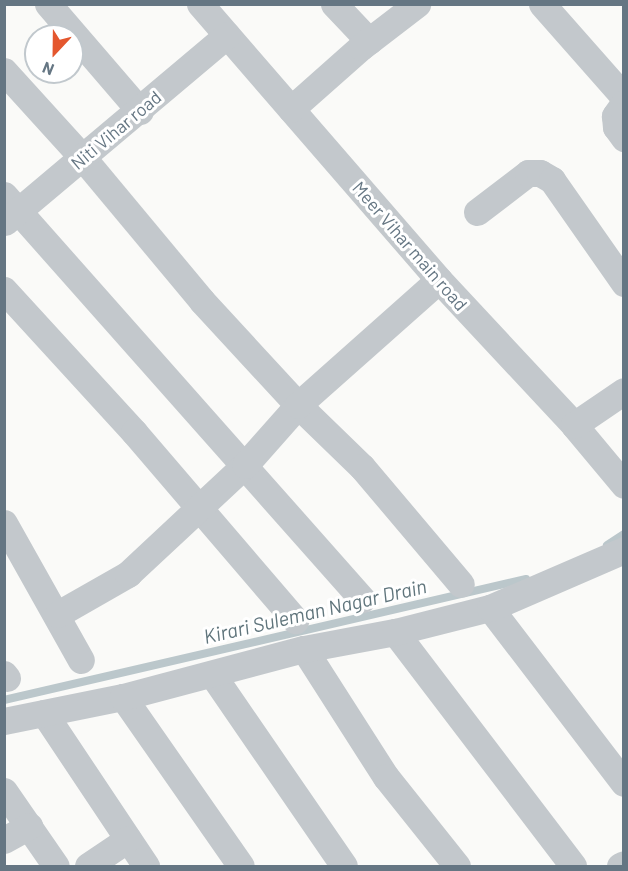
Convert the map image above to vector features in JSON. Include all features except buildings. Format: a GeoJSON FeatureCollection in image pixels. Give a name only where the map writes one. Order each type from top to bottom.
{"type":"FeatureCollection","features":[{"type":"Feature","properties":{"kind":"street"},"geometry":{"type":"LineString","coordinates":[[48,4],[140,111]]}},
{"type":"Feature","properties":{"kind":"street","name":"Meer Vihar main road"},"geometry":{"type":"LineString","coordinates":[[200,4],[439,280],[574,425],[624,484]]}},
{"type":"Feature","properties":{"kind":"street"},"geometry":{"type":"LineString","coordinates":[[334,4],[369,41]]}},
{"type":"Feature","properties":{"kind":"street"},"geometry":{"type":"LineString","coordinates":[[291,109],[369,41],[417,4]]}},
{"type":"Feature","properties":{"kind":"street"},"geometry":{"type":"LineString","coordinates":[[542,4],[624,98]]}},
{"type":"Feature","properties":{"kind":"street","name":"Niti Vihar road"},"geometry":{"type":"LineString","coordinates":[[9,210],[83,158],[227,35]]}},
{"type":"Feature","properties":{"kind":"street"},"geometry":{"type":"LineString","coordinates":[[4,71],[83,158],[202,301],[298,405],[362,467],[461,584]]}},
{"type":"Feature","properties":{"kind":"street"},"geometry":{"type":"LineString","coordinates":[[624,103],[615,116],[616,128],[624,138]]}},
{"type":"Feature","properties":{"kind":"street"},"geometry":{"type":"LineString","coordinates":[[477,212],[528,173],[540,173],[552,180],[624,283]]}},
{"type":"Feature","properties":{"kind":"street"},"geometry":{"type":"LineString","coordinates":[[9,210],[245,465],[362,599]]}},
{"type":"Feature","properties":{"kind":"street"},"geometry":{"type":"LineString","coordinates":[[58,614],[128,574],[245,465],[298,405],[439,280]]}},
{"type":"Feature","properties":{"kind":"street"},"geometry":{"type":"LineString","coordinates":[[4,290],[200,507],[296,620]]}},
{"type":"Feature","properties":{"kind":"street"},"geometry":{"type":"LineString","coordinates":[[574,425],[624,391]]}},
{"type":"Feature","properties":{"kind":"street"},"geometry":{"type":"LineString","coordinates":[[4,523],[58,614],[81,660]]}},
{"type":"Feature","properties":{"kind":"street"},"geometry":{"type":"LineString","coordinates":[[4,720],[123,697],[304,649],[395,632],[490,608],[624,550]]}},
{"type":"Feature","properties":{"kind":"street"},"geometry":{"type":"LineString","coordinates":[[490,608],[624,783]]}},
{"type":"Feature","properties":{"kind":"street"},"geometry":{"type":"LineString","coordinates":[[395,632],[573,867]]}},
{"type":"Feature","properties":{"kind":"street"},"geometry":{"type":"LineString","coordinates":[[304,649],[386,777],[457,867]]}},
{"type":"Feature","properties":{"kind":"street"},"geometry":{"type":"LineString","coordinates":[[212,674],[344,867]]}},
{"type":"Feature","properties":{"kind":"street"},"geometry":{"type":"LineString","coordinates":[[123,697],[241,867]]}},
{"type":"Feature","properties":{"kind":"street"},"geometry":{"type":"LineString","coordinates":[[44,713],[146,867]]}},
{"type":"Feature","properties":{"kind":"street"},"geometry":{"type":"LineString","coordinates":[[4,790],[56,867]]}},
{"type":"Feature","properties":{"kind":"street"},"geometry":{"type":"LineString","coordinates":[[4,840],[29,826]]}},
{"type":"Feature","properties":{"kind":"street"},"geometry":{"type":"LineString","coordinates":[[87,867],[128,838]]}},
{"type":"Feature","properties":{"kind":"street"},"geometry":{"type":"LineString","coordinates":[[620,867],[624,864]]}},
{"type":"Feature","properties":{"kind":"waterway","name":"Kirari Suleman Nagar Drain"},"geometry":{"type":"LineString","coordinates":[[607,545],[624,534]]}},
{"type":"Feature","properties":{"kind":"waterway","name":"Kirari Suleman Nagar Drain"},"geometry":{"type":"LineString","coordinates":[[4,700],[526,579]]}}]}
